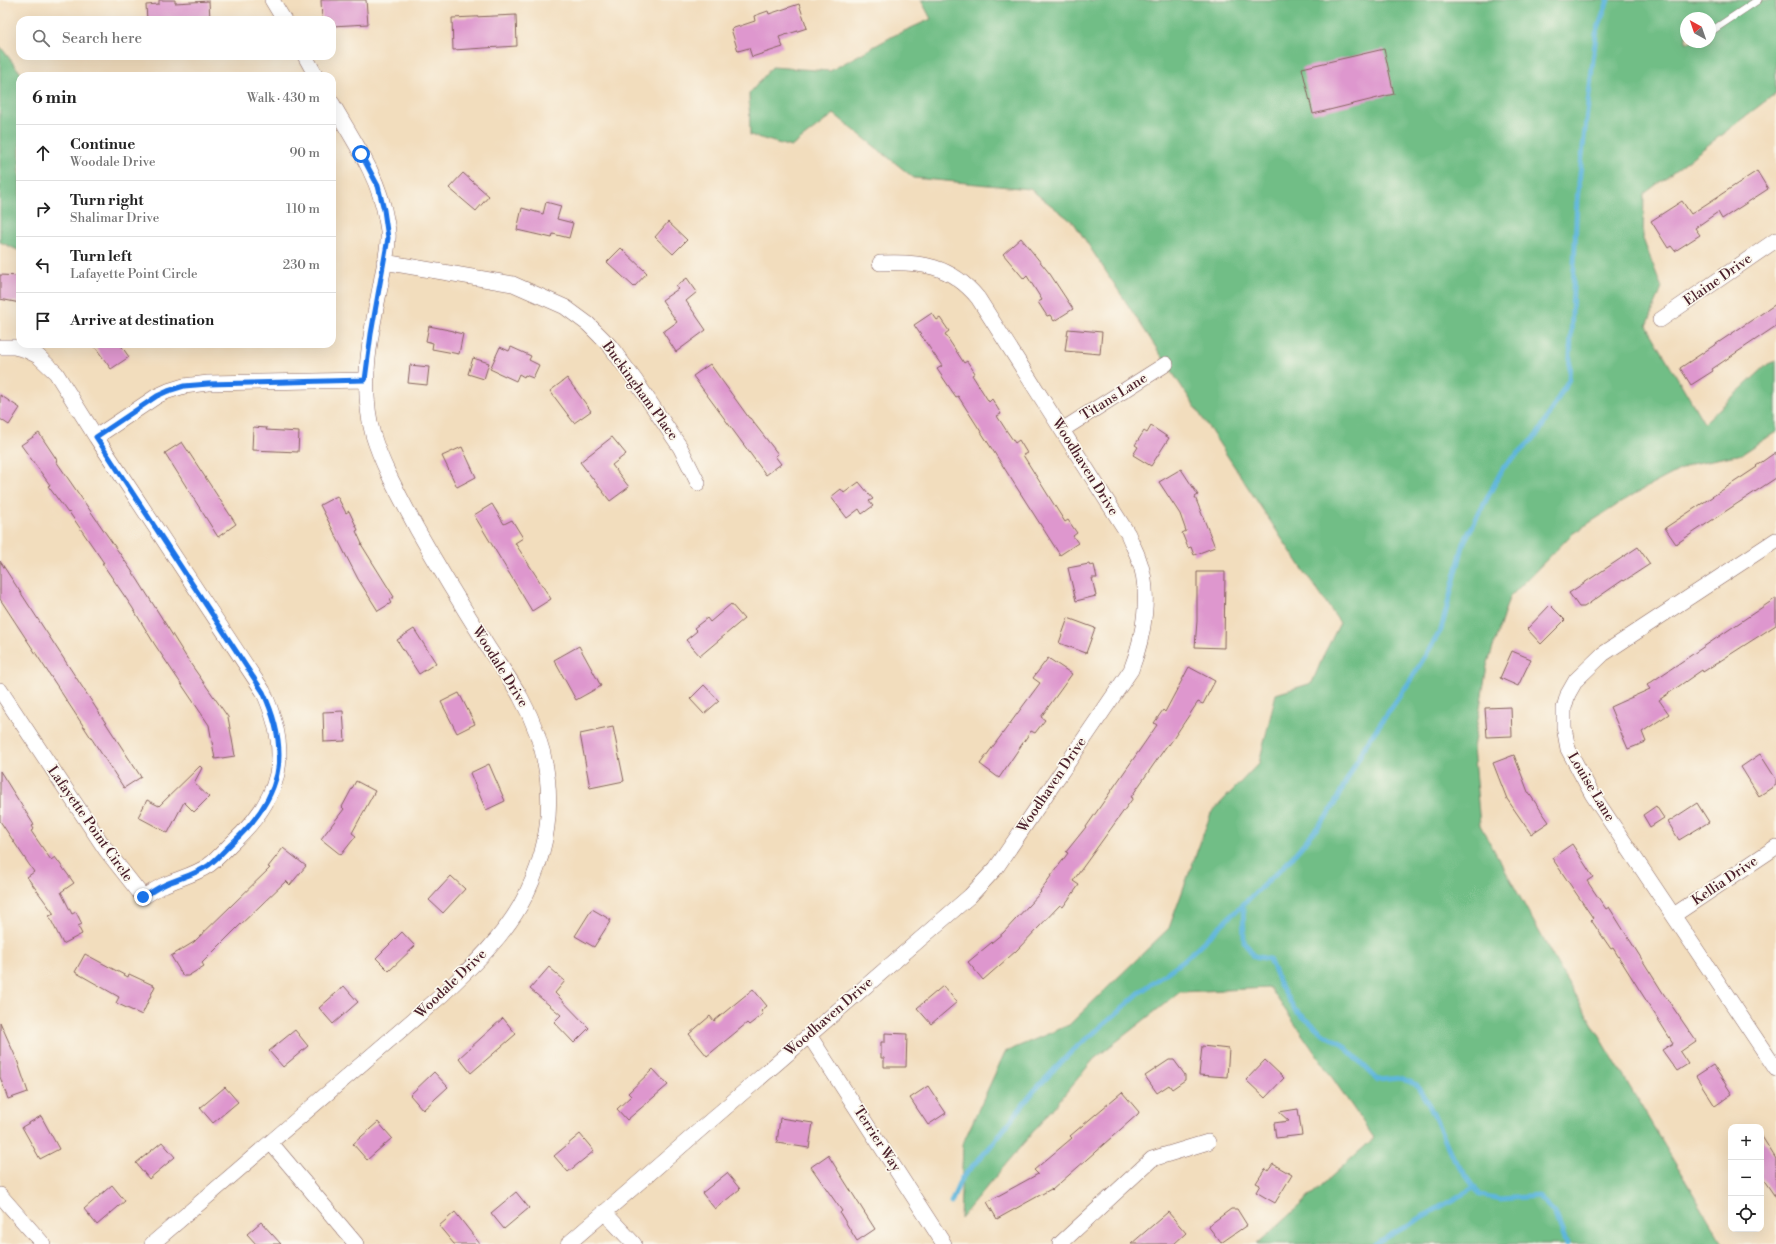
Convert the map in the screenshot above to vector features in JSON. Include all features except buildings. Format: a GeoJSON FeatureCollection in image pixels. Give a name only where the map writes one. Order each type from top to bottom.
{"type":"FeatureCollection","features":[{"type":"Feature","properties":{"kind":"street"},"geometry":{"type":"LineString","coordinates":[[272,0],[282,16]]}},
{"type":"Feature","properties":{"kind":"street"},"geometry":{"type":"LineString","coordinates":[[307,60],[314,72]]}},
{"type":"Feature","properties":{"kind":"street","name":"Woodale Drive"},"geometry":{"type":"LineString","coordinates":[[152,1244],[442,995],[478,960],[501,933],[520,907],[532,880],[541,854],[550,803],[549,780],[545,756],[521,697],[445,580],[394,486],[383,462],[373,434],[365,380],[371,334],[388,238],[384,210],[378,186],[336,110]]}},
{"type":"Feature","properties":{"kind":"street","name":"Elaine Drive"},"geometry":{"type":"LineString","coordinates":[[1660,320],[1776,240]]}},
{"type":"Feature","properties":{"kind":"street","name":"Woodhaven Drive"},"geometry":{"type":"LineString","coordinates":[[568,1244],[970,896],[996,868],[1131,670],[1144,632],[1145,592],[1139,558],[1128,534],[978,298],[967,284],[946,272],[931,266],[906,261],[880,263]]}},
{"type":"Feature","properties":{"kind":"street","name":"Buckingham Place"},"geometry":{"type":"LineString","coordinates":[[384,262],[513,284],[565,307],[588,324],[610,346],[636,380],[680,447],[698,484]]}},
{"type":"Feature","properties":{"kind":"street","name":"Lafayette Point Circle"},"geometry":{"type":"LineString","coordinates":[[0,347],[16,348]]}},
{"type":"Feature","properties":{"kind":"street","name":"Lafayette Point Circle"},"geometry":{"type":"LineString","coordinates":[[0,690],[106,850],[143,897],[165,884],[192,875],[209,865],[241,835],[259,813],[273,790],[280,759],[278,739],[271,708],[263,692],[56,374],[38,356],[18,348]]}},
{"type":"Feature","properties":{"kind":"street","name":"Titans Lane"},"geometry":{"type":"LineString","coordinates":[[1062,430],[1166,364]]}},
{"type":"Feature","properties":{"kind":"street"},"geometry":{"type":"LineString","coordinates":[[96,437],[157,396],[184,386],[208,384],[365,380]]}},
{"type":"Feature","properties":{"kind":"street","name":"Louise Lane"},"geometry":{"type":"LineString","coordinates":[[1776,540],[1604,654],[1576,680],[1568,694],[1564,708],[1564,727],[1568,749],[1592,794],[1776,1069]]}},
{"type":"Feature","properties":{"kind":"street","name":"Kellia Drive"},"geometry":{"type":"LineString","coordinates":[[1674,915],[1776,847]]}},
{"type":"Feature","properties":{"kind":"street","name":"Terrier Way"},"geometry":{"type":"LineString","coordinates":[[809,1034],[944,1244]]}},
{"type":"Feature","properties":{"kind":"street"},"geometry":{"type":"LineString","coordinates":[[1060,1244],[1152,1159],[1208,1142]]}},
{"type":"Feature","properties":{"kind":"street"},"geometry":{"type":"LineString","coordinates":[[271,1143],[356,1244]]}},
{"type":"Feature","properties":{"kind":"street"},"geometry":{"type":"LineString","coordinates":[[0,1195],[43,1244]]}},
{"type":"Feature","properties":{"kind":"street"},"geometry":{"type":"LineString","coordinates":[[604,1212],[634,1244]]}},
{"type":"Feature","properties":{"kind":"lane"},"geometry":{"type":"LineString","coordinates":[[1716,28],[1758,0]]}},
{"type":"Feature","properties":{"kind":"green space"},"geometry":{"type":"Polygon","coordinates":[[[921,0],[1776,0],[1776,93],[1644,194],[1643,239],[1662,288],[1647,326],[1704,423],[1768,364],[1776,361],[1776,432],[1742,454],[1691,464],[1636,493],[1572,534],[1509,598],[1487,666],[1473,748],[1480,825],[1561,971],[1723,1244],[1257,1244],[1374,1138],[1270,988],[1180,992],[1094,1059],[960,1219],[963,1143],[1005,1052],[1069,1025],[1169,928],[1211,813],[1259,763],[1276,694],[1312,683],[1325,652],[1340,623],[1282,539],[1074,223],[1030,189],[914,178],[834,114],[791,147],[750,135],[749,94],[772,67],[830,71],[893,36],[931,19],[921,0]]]}},
{"type":"Feature","properties":{"kind":"green space"},"geometry":{"type":"Polygon","coordinates":[[[0,46],[20,72],[16,72],[16,249],[0,242],[0,46]]]}},
{"type":"Feature","properties":{"kind":"waterway"},"geometry":{"type":"LineString","coordinates":[[951,1203],[961,1179],[990,1147],[1034,1091],[1073,1050],[1139,993],[1184,960],[1287,863],[1329,814],[1366,744],[1408,684],[1441,630],[1464,542],[1503,468],[1538,434],[1569,379],[1577,200],[1596,34],[1608,0]]}},
{"type":"Feature","properties":{"kind":"waterway"},"geometry":{"type":"LineString","coordinates":[[1243,905],[1244,941],[1254,956],[1269,959],[1280,985],[1295,1010],[1324,1034],[1341,1043],[1378,1080],[1401,1078],[1417,1085],[1430,1107],[1452,1156],[1480,1195],[1501,1199],[1538,1196],[1555,1213],[1567,1244]]}},
{"type":"Feature","properties":{"kind":"waterway"},"geometry":{"type":"LineString","coordinates":[[1375,1244],[1475,1187]]}},
{"type":"Feature","properties":{"kind":"route"},"geometry":{"type":"LineString","coordinates":[[143,897],[165,884],[192,875],[209,865],[241,835],[259,813],[273,790],[280,759],[278,739],[271,708],[263,692],[96,437],[157,396],[184,386],[208,384],[365,380],[371,334],[388,238],[384,210],[378,186],[361,154]]}}]}
